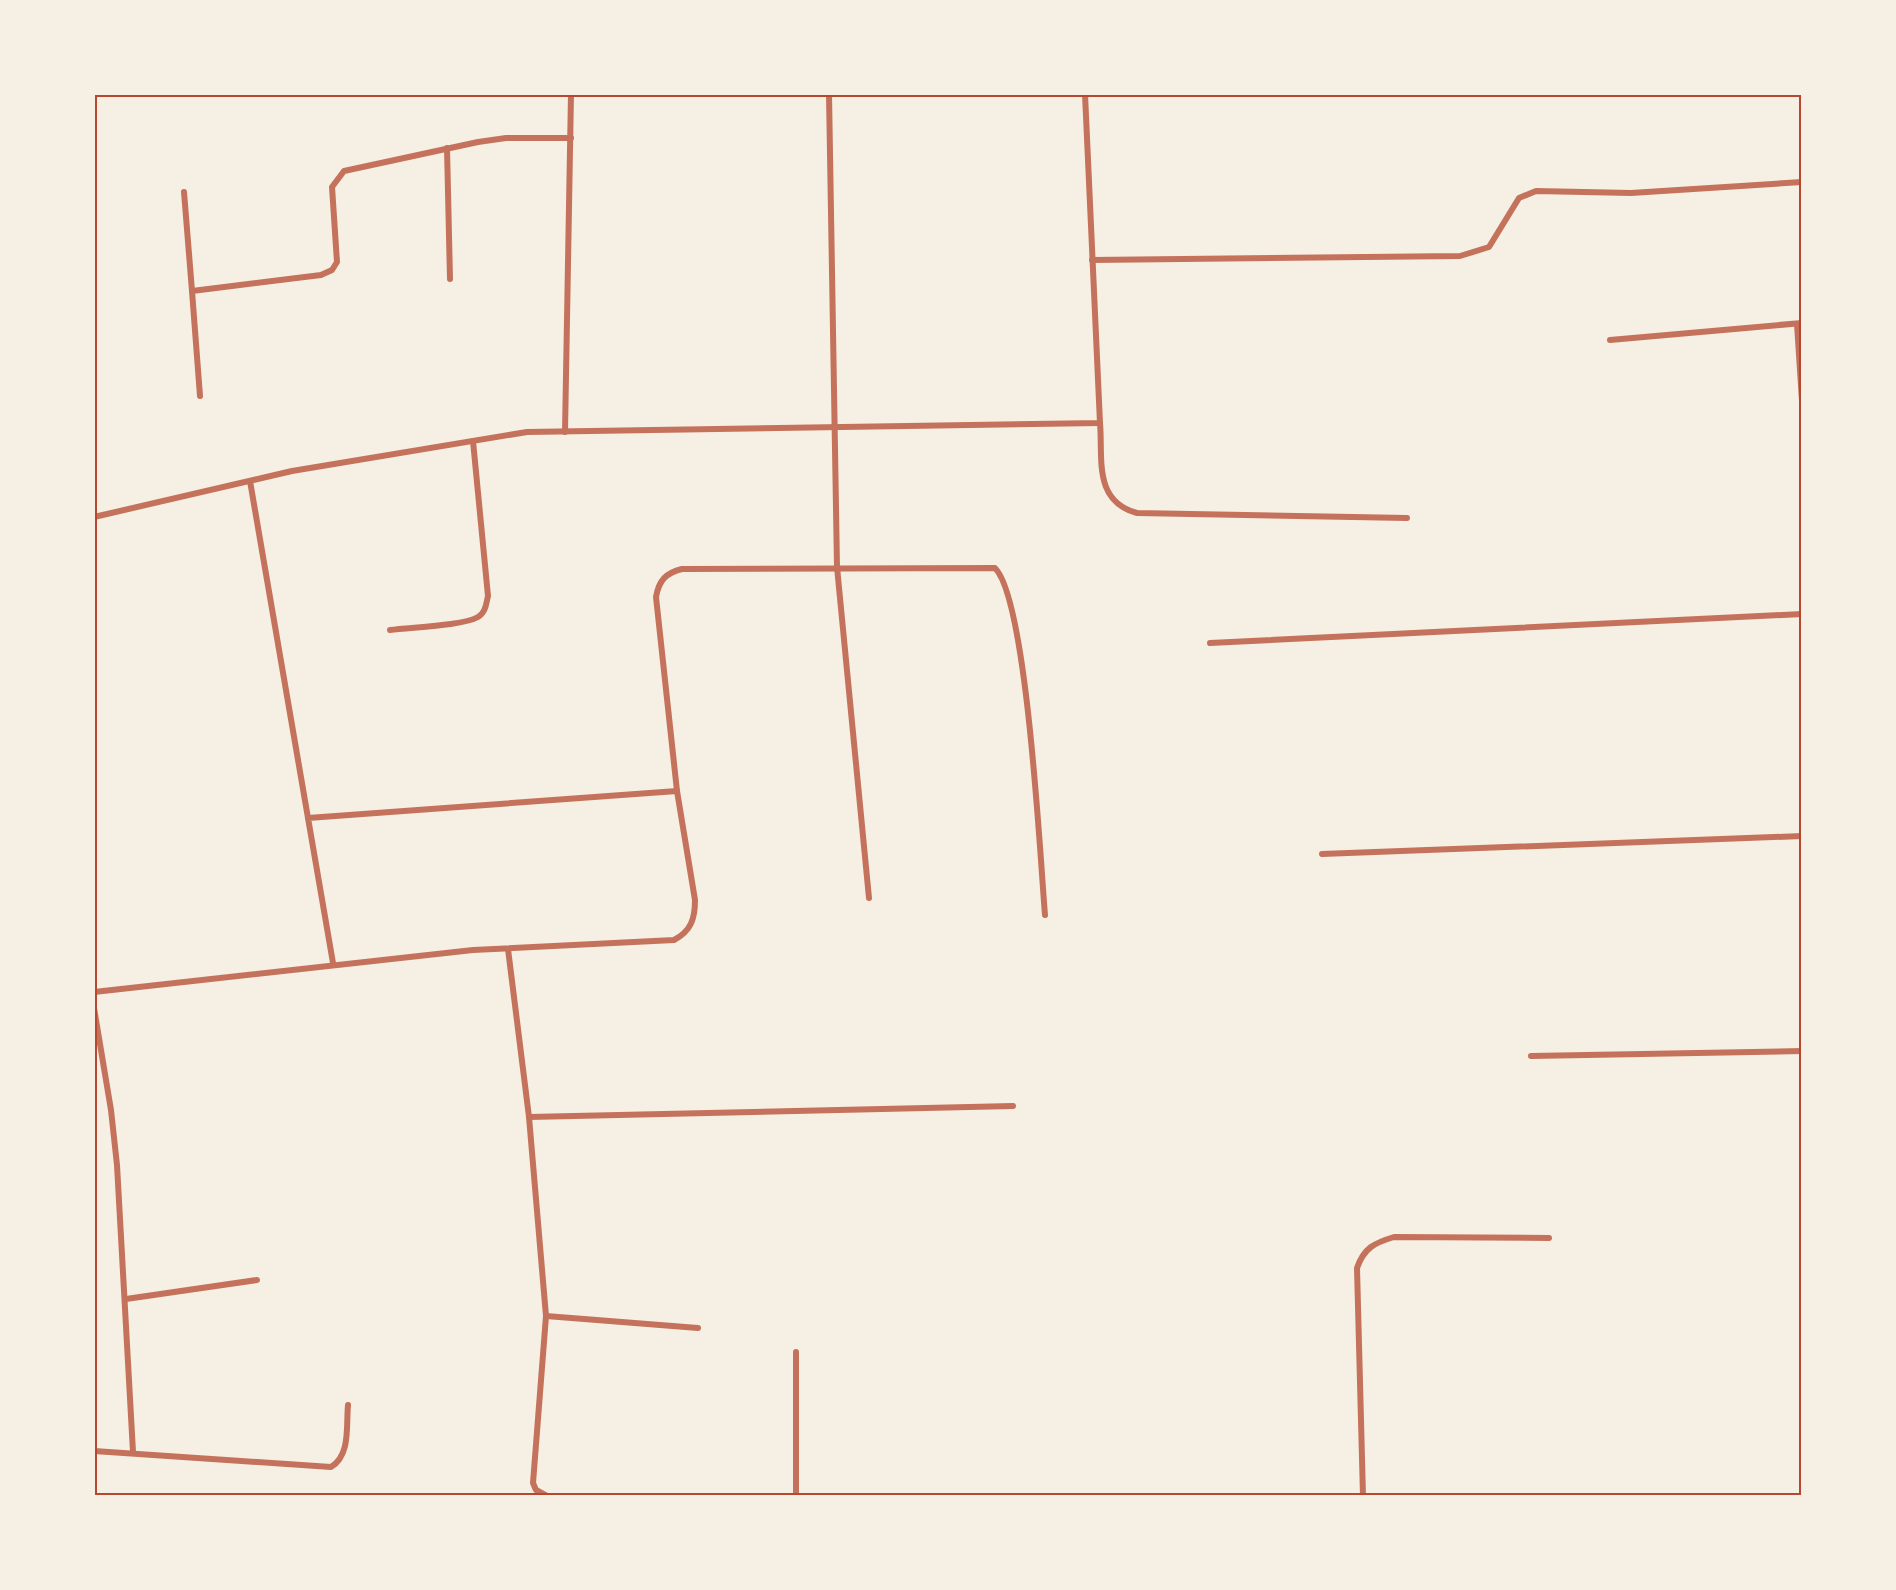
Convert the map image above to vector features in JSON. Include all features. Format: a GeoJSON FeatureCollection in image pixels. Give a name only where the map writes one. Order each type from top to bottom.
{"type":"FeatureCollection","features":[{"type":"Feature","properties":{"kind":"street"},"geometry":{"type":"LineString","coordinates":[[565,432],[571,94]]}},
{"type":"Feature","properties":{"kind":"street"},"geometry":{"type":"LineString","coordinates":[[829,94],[837,567],[869,897]]}},
{"type":"Feature","properties":{"kind":"street"},"geometry":{"type":"LineString","coordinates":[[1085,94],[1105,489],[1121,508],[1137,513],[1407,518]]}},
{"type":"Feature","properties":{"kind":"street"},"geometry":{"type":"LineString","coordinates":[[192,291],[321,275],[332,270],[337,262],[332,187],[344,171],[447,148],[506,138],[571,138]]}},
{"type":"Feature","properties":{"kind":"street"},"geometry":{"type":"LineString","coordinates":[[447,148],[450,279]]}},
{"type":"Feature","properties":{"kind":"street"},"geometry":{"type":"LineString","coordinates":[[1092,261],[1460,256],[1489,247],[1515,203],[1526,194],[1536,191],[1631,193],[1802,182]]}},
{"type":"Feature","properties":{"kind":"street"},"geometry":{"type":"LineString","coordinates":[[184,192],[200,396]]}},
{"type":"Feature","properties":{"kind":"street"},"geometry":{"type":"LineString","coordinates":[[1610,340],[1799,324],[1802,401]]}},
{"type":"Feature","properties":{"kind":"street"},"geometry":{"type":"LineString","coordinates":[[94,517],[292,471],[527,432],[834,425],[1101,423]]}},
{"type":"Feature","properties":{"kind":"street"},"geometry":{"type":"LineString","coordinates":[[390,630],[464,621],[479,616],[486,608],[488,596],[473,441]]}},
{"type":"Feature","properties":{"kind":"street"},"geometry":{"type":"LineString","coordinates":[[250,481],[333,963]]}},
{"type":"Feature","properties":{"kind":"street"},"geometry":{"type":"LineString","coordinates":[[94,992],[333,963],[508,949],[674,940],[685,934],[695,915],[695,900],[677,791],[656,597],[658,585],[670,572],[682,569],[989,566],[1000,573],[1012,608],[1021,650],[1045,915]]}},
{"type":"Feature","properties":{"kind":"street"},"geometry":{"type":"LineString","coordinates":[[1210,643],[1802,614]]}},
{"type":"Feature","properties":{"kind":"street"},"geometry":{"type":"LineString","coordinates":[[308,818],[677,791]]}},
{"type":"Feature","properties":{"kind":"street"},"geometry":{"type":"LineString","coordinates":[[1322,854],[1802,836]]}},
{"type":"Feature","properties":{"kind":"street"},"geometry":{"type":"LineString","coordinates":[[508,949],[529,1117],[546,1316],[533,1483],[536,1490],[547,1496]]}},
{"type":"Feature","properties":{"kind":"street"},"geometry":{"type":"LineString","coordinates":[[94,1008],[113,1121],[134,1452]]}},
{"type":"Feature","properties":{"kind":"street"},"geometry":{"type":"LineString","coordinates":[[1531,1056],[1802,1051]]}},
{"type":"Feature","properties":{"kind":"street"},"geometry":{"type":"LineString","coordinates":[[529,1117],[1013,1106]]}},
{"type":"Feature","properties":{"kind":"street"},"geometry":{"type":"LineString","coordinates":[[1363,1496],[1357,1268],[1361,1255],[1379,1241],[1394,1237],[1549,1238]]}},
{"type":"Feature","properties":{"kind":"street"},"geometry":{"type":"LineString","coordinates":[[126,1299],[257,1280]]}},
{"type":"Feature","properties":{"kind":"street"},"geometry":{"type":"LineString","coordinates":[[546,1316],[698,1328]]}},
{"type":"Feature","properties":{"kind":"street"},"geometry":{"type":"LineString","coordinates":[[796,1352],[796,1496]]}},
{"type":"Feature","properties":{"kind":"street"},"geometry":{"type":"LineString","coordinates":[[94,1451],[331,1467],[337,1463],[344,1451],[348,1404]]}}]}
